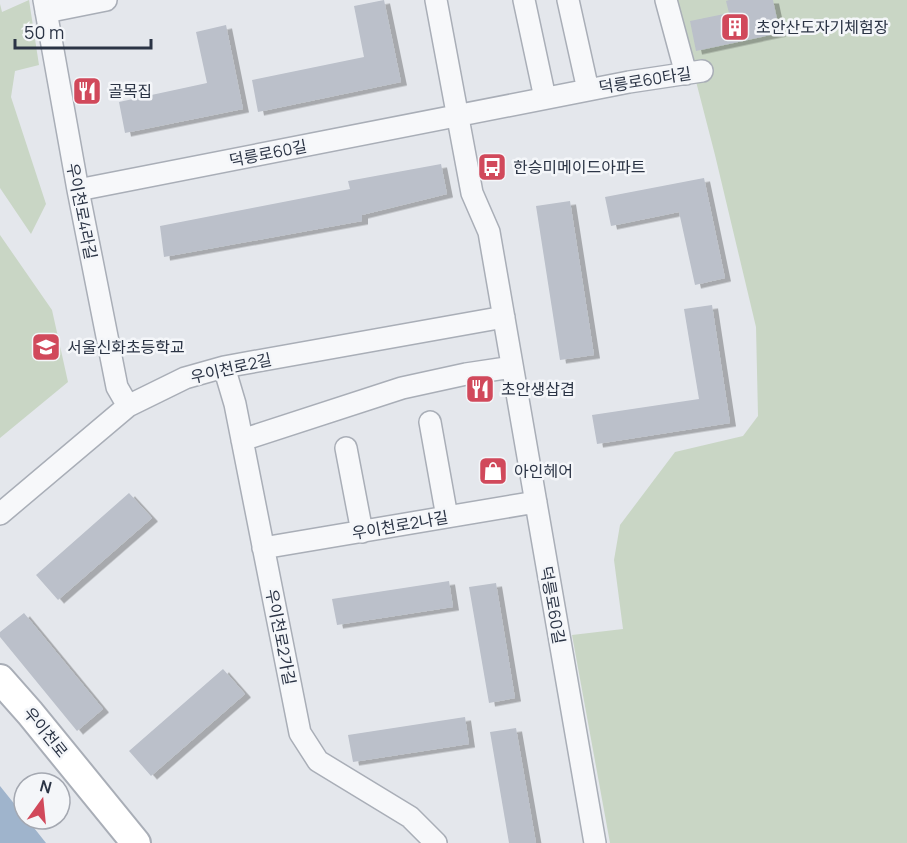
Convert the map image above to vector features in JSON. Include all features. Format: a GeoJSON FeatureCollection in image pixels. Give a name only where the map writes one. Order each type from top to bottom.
{"type":"FeatureCollection","features":[{"type":"Feature","properties":{"kind":"street","name":"우이천로4라길"},"geometry":{"type":"LineString","coordinates":[[106,0],[45,6],[117,387],[128,406]]}},
{"type":"Feature","properties":{"kind":"street","name":"덕릉로60길"},"geometry":{"type":"LineString","coordinates":[[436,0],[472,193],[489,232],[595,843]]}},
{"type":"Feature","properties":{"kind":"street"},"geometry":{"type":"LineString","coordinates":[[524,0],[545,99]]}},
{"type":"Feature","properties":{"kind":"street","name":"덕릉로60타길"},"geometry":{"type":"LineString","coordinates":[[568,0],[588,90]]}},
{"type":"Feature","properties":{"kind":"street","name":"덕릉로60타길"},"geometry":{"type":"LineString","coordinates":[[459,115],[629,82],[694,72],[666,0]]}},
{"type":"Feature","properties":{"kind":"street","name":"덕릉로60길"},"geometry":{"type":"LineString","coordinates":[[78,190],[459,115]]}},
{"type":"Feature","properties":{"kind":"street","name":"우이천로2길"},"geometry":{"type":"LineString","coordinates":[[0,514],[128,406],[185,378],[224,367],[504,317]]}},
{"type":"Feature","properties":{"kind":"street","name":"우이천로2가길"},"geometry":{"type":"LineString","coordinates":[[224,367],[235,404],[300,733],[318,761],[410,817],[436,843]]}},
{"type":"Feature","properties":{"kind":"street"},"geometry":{"type":"LineString","coordinates":[[242,440],[402,388],[512,367]]}},
{"type":"Feature","properties":{"kind":"street"},"geometry":{"type":"LineString","coordinates":[[430,422],[447,517]]}},
{"type":"Feature","properties":{"kind":"street"},"geometry":{"type":"LineString","coordinates":[[346,448],[362,532]]}},
{"type":"Feature","properties":{"kind":"street","name":"우이천로2나길"},"geometry":{"type":"LineString","coordinates":[[263,548],[536,502]]}},
{"type":"Feature","properties":{"kind":"street","name":"우이천로"},"geometry":{"type":"LineString","coordinates":[[0,679],[135,843]]}},
{"type":"Feature","properties":{"kind":"green space"},"geometry":{"type":"Polygon","coordinates":[[[29,0],[39,65],[15,71],[11,97],[46,204],[31,234],[0,188],[0,4],[2,12],[29,0]]]}},
{"type":"Feature","properties":{"kind":"green space"},"geometry":{"type":"Polygon","coordinates":[[[675,0],[907,0],[907,843],[610,843],[572,635],[623,629],[614,560],[620,525],[675,452],[743,436],[758,416],[756,327],[675,0]]]}},
{"type":"Feature","properties":{"kind":"green space"},"geometry":{"type":"Polygon","coordinates":[[[0,235],[52,310],[68,382],[0,438],[0,235]]]}},
{"type":"Feature","properties":{"kind":"water"},"geometry":{"type":"Polygon","coordinates":[[[0,786],[12,801],[12,831],[36,831],[46,843],[0,843],[0,786]]]}},
{"type":"Feature","properties":{"kind":"building"},"geometry":{"type":"Polygon","coordinates":[[[384,0],[401,82],[258,112],[252,80],[364,57],[354,6],[384,0]]]}},
{"type":"Feature","properties":{"kind":"building","name":"초안산도자기체험장"},"geometry":{"type":"Polygon","coordinates":[[[773,0],[780,33],[696,51],[690,21],[729,13],[726,1],[773,0]]]}},
{"type":"Feature","properties":{"kind":"building"},"geometry":{"type":"Polygon","coordinates":[[[226,25],[243,109],[125,133],[119,102],[207,83],[196,32],[226,25]]]}},
{"type":"Feature","properties":{"kind":"building"},"geometry":{"type":"Polygon","coordinates":[[[441,164],[447,194],[362,215],[362,221],[164,257],[160,226],[350,189],[348,181],[441,164]]]}},
{"type":"Feature","properties":{"kind":"building"},"geometry":{"type":"Polygon","coordinates":[[[704,178],[725,278],[695,285],[679,212],[611,226],[605,197],[704,178]]]}},
{"type":"Feature","properties":{"kind":"building"},"geometry":{"type":"Polygon","coordinates":[[[570,201],[594,355],[560,360],[536,206],[570,201]]]}},
{"type":"Feature","properties":{"kind":"building"},"geometry":{"type":"Polygon","coordinates":[[[712,305],[730,423],[597,444],[592,415],[699,399],[684,309],[712,305]]]}},
{"type":"Feature","properties":{"kind":"building"},"geometry":{"type":"Polygon","coordinates":[[[129,493],[152,518],[58,600],[36,575],[129,493]]]}},
{"type":"Feature","properties":{"kind":"building"},"geometry":{"type":"Polygon","coordinates":[[[449,581],[453,607],[337,625],[332,599],[449,581]]]}},
{"type":"Feature","properties":{"kind":"building"},"geometry":{"type":"Polygon","coordinates":[[[496,583],[515,698],[489,703],[469,587],[496,583]]]}},
{"type":"Feature","properties":{"kind":"building"},"geometry":{"type":"Polygon","coordinates":[[[24,613],[103,709],[77,731],[0,637],[0,632],[24,613]]]}},
{"type":"Feature","properties":{"kind":"building"},"geometry":{"type":"Polygon","coordinates":[[[223,669],[245,694],[151,776],[129,751],[223,669]]]}},
{"type":"Feature","properties":{"kind":"building"},"geometry":{"type":"Polygon","coordinates":[[[465,717],[469,744],[353,762],[348,735],[465,717]]]}},
{"type":"Feature","properties":{"kind":"building"},"geometry":{"type":"Polygon","coordinates":[[[516,728],[536,843],[509,843],[490,732],[516,728]]]}},
{"type":"Feature","properties":{"kind":"place","name":"초안산도자기체험장"},"geometry":{"type":"Point","coordinates":[735,27]}},
{"type":"Feature","properties":{"kind":"place","name":"골목집"},"geometry":{"type":"Point","coordinates":[87,91]}},
{"type":"Feature","properties":{"kind":"place","name":"한승미메이드아파트"},"geometry":{"type":"Point","coordinates":[492,167]}},
{"type":"Feature","properties":{"kind":"place","name":"서울신화초등학교"},"geometry":{"type":"Point","coordinates":[46,347]}},
{"type":"Feature","properties":{"kind":"place","name":"초안생삽겹"},"geometry":{"type":"Point","coordinates":[480,389]}},
{"type":"Feature","properties":{"kind":"place","name":"아인헤어"},"geometry":{"type":"Point","coordinates":[493,471]}}]}
